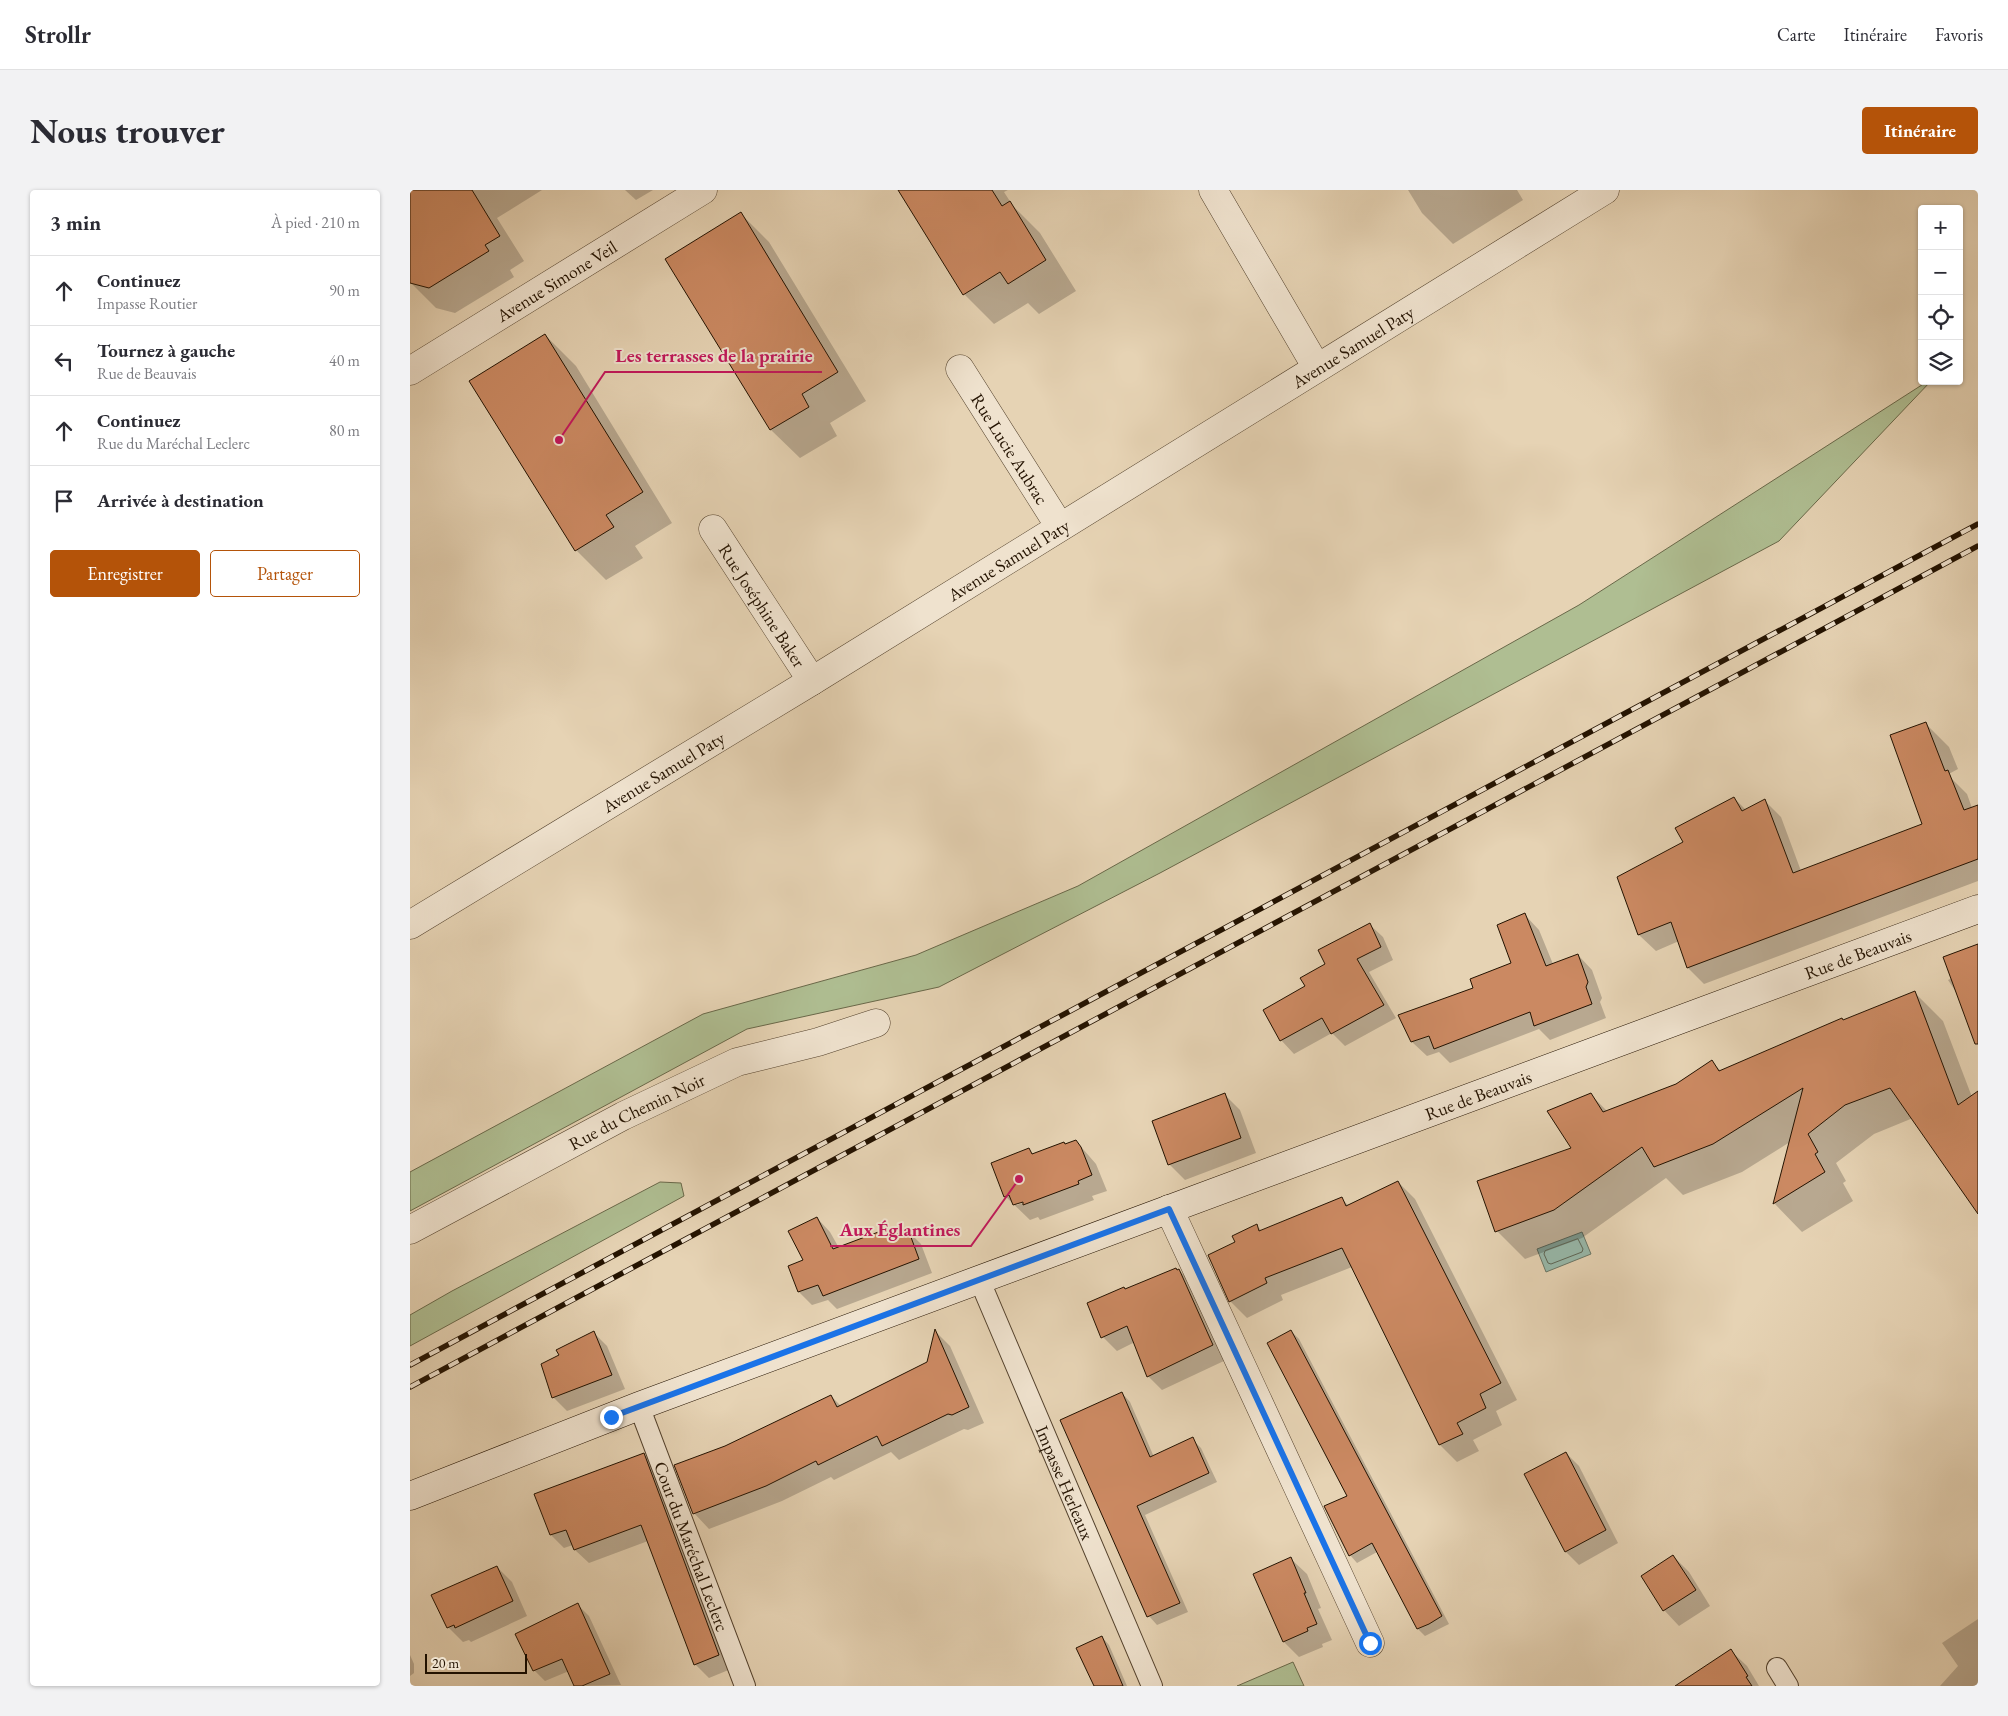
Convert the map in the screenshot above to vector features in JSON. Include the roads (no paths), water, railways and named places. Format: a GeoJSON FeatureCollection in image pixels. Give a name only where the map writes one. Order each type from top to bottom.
{"type":"FeatureCollection","features":[{"type":"Feature","properties":{"kind":"street","name":"Avenue Simone Veil"},"geometry":{"type":"LineString","coordinates":[[410,371],[702,190]]}},
{"type":"Feature","properties":{"kind":"street"},"geometry":{"type":"LineString","coordinates":[[1213,190],[1317,368]]}},
{"type":"Feature","properties":{"kind":"street","name":"Avenue Samuel Paty"},"geometry":{"type":"LineString","coordinates":[[410,925],[812,681],[1605,190]]}},
{"type":"Feature","properties":{"kind":"street","name":"Rue Lucie Aubrac"},"geometry":{"type":"LineString","coordinates":[[960,369],[1060,527]]}},
{"type":"Feature","properties":{"kind":"street","name":"Rue Joséphine Baker"},"geometry":{"type":"LineString","coordinates":[[713,529],[812,681]]}},
{"type":"Feature","properties":{"kind":"street","name":"Rue de Beauvais"},"geometry":{"type":"LineString","coordinates":[[410,1496],[639,1406],[1978,909]]}},
{"type":"Feature","properties":{"kind":"street","name":"Rue du Chemin Noir"},"geometry":{"type":"LineString","coordinates":[[410,1230],[623,1116],[737,1062],[818,1042],[876,1024]]}},
{"type":"Feature","properties":{"kind":"street"},"geometry":{"type":"LineString","coordinates":[[1169,1209],[1370,1643]]}},
{"type":"Feature","properties":{"kind":"lane","name":"Impasse Herleaux"},"geometry":{"type":"LineString","coordinates":[[979,1279],[1152,1686]]}},
{"type":"Feature","properties":{"kind":"lane","name":"Cour du Maréchal Leclerc"},"geometry":{"type":"LineString","coordinates":[[639,1406],[745,1686]]}},
{"type":"Feature","properties":{"kind":"lane"},"geometry":{"type":"LineString","coordinates":[[1777,1668],[1788,1686]]}},
{"type":"Feature","properties":{"kind":"water"},"geometry":{"type":"Polygon","coordinates":[[[1582,1232],[1591,1254],[1546,1272],[1537,1249],[1582,1232]]]}},
{"type":"Feature","properties":{"kind":"railway"},"geometry":{"type":"LineString","coordinates":[[410,1365],[1978,524]]}},
{"type":"Feature","properties":{"kind":"railway"},"geometry":{"type":"LineString","coordinates":[[410,1387],[1978,546]]}},
{"type":"Feature","properties":{"kind":"place","name":"Les terrasses de la prairie"},"geometry":{"type":"Point","coordinates":[559,440]}},
{"type":"Feature","properties":{"kind":"place","name":"Aux Églantines"},"geometry":{"type":"Point","coordinates":[1019,1179]}}]}
